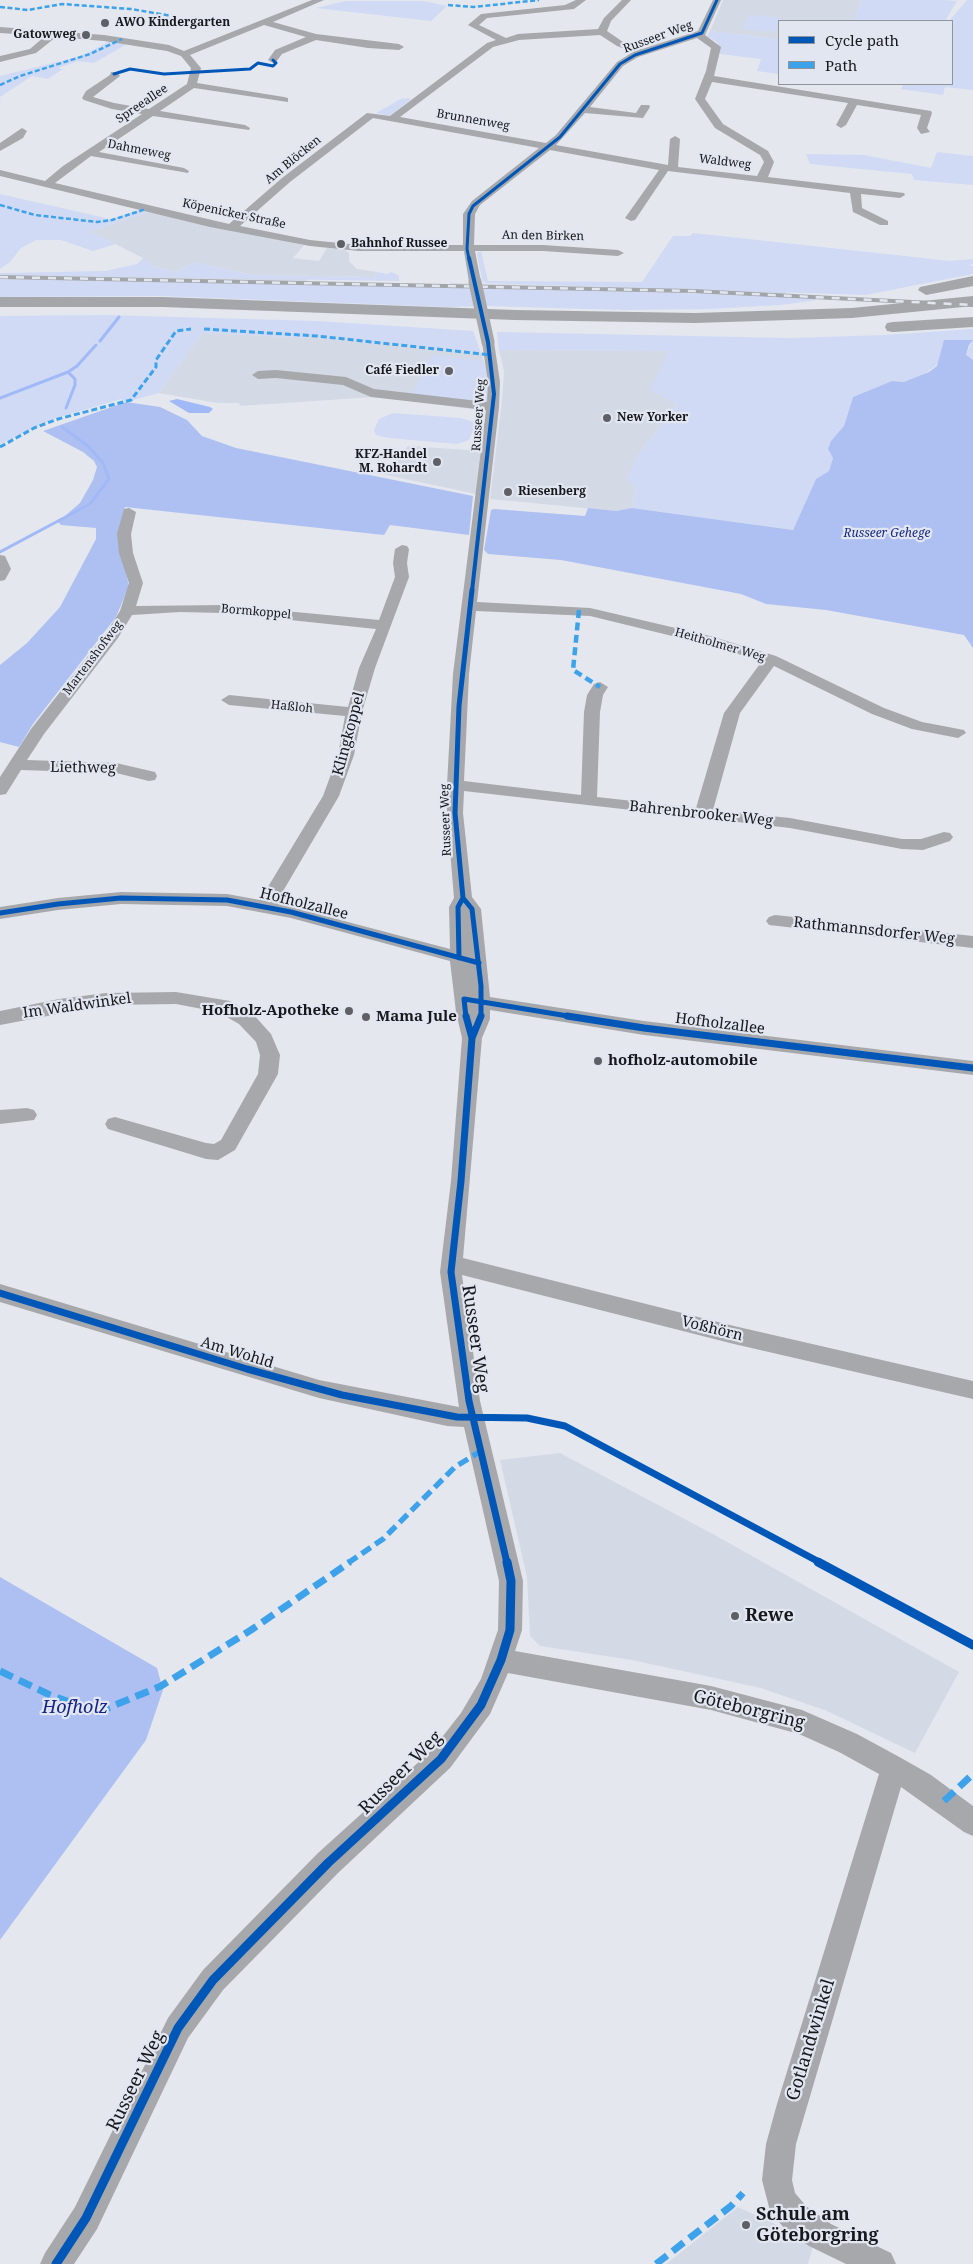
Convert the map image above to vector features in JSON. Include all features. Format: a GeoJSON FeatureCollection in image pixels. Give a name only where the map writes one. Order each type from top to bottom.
{"type":"FeatureCollection","features":[{"type":"Feature","properties":{"kind":"highway"},"geometry":{"type":"LineString","coordinates":[[644,322],[805,308],[896,296],[973,281]]}},
{"type":"Feature","properties":{"kind":"highway"},"geometry":{"type":"LineString","coordinates":[[644,322],[804,316],[973,301]]}},
{"type":"Feature","properties":{"kind":"highway"},"geometry":{"type":"LineString","coordinates":[[0,302],[163,302],[644,322],[716,330],[854,329]]}},
{"type":"Feature","properties":{"kind":"highway"},"geometry":{"type":"LineString","coordinates":[[0,310],[201,311],[540,324],[825,321],[973,309]]}},
{"type":"Feature","properties":{"kind":"highway"},"geometry":{"type":"LineString","coordinates":[[874,328],[973,322]]}},
{"type":"Feature","properties":{"kind":"street"},"geometry":{"type":"LineString","coordinates":[[184,54],[320,0]]}},
{"type":"Feature","properties":{"kind":"street"},"geometry":{"type":"LineString","coordinates":[[503,40],[474,25],[484,16],[570,7],[582,0]]}},
{"type":"Feature","properties":{"kind":"street"},"geometry":{"type":"LineString","coordinates":[[602,32],[607,20],[627,0]]}},
{"type":"Feature","properties":{"kind":"street","name":"Russeer Weg"},"geometry":{"type":"LineString","coordinates":[[473,1001],[479,963],[472,909],[463,898],[457,845],[455,784],[460,690],[493,408],[494,382],[488,342],[467,249],[468,224],[471,210],[476,202],[560,137],[581,109],[620,64],[642,53],[699,35],[706,27],[717,0]]}},
{"type":"Feature","properties":{"kind":"street"},"geometry":{"type":"LineString","coordinates":[[266,23],[315,36],[368,45],[399,46]]}},
{"type":"Feature","properties":{"kind":"street"},"geometry":{"type":"LineString","coordinates":[[0,30],[120,40],[169,48],[184,54],[196,68],[192,85],[284,100]]}},
{"type":"Feature","properties":{"kind":"street"},"geometry":{"type":"LineString","coordinates":[[371,115],[392,119],[486,47],[503,40],[602,32],[620,44],[642,53]]}},
{"type":"Feature","properties":{"kind":"street"},"geometry":{"type":"LineString","coordinates":[[0,59],[33,51],[54,34]]}},
{"type":"Feature","properties":{"kind":"street"},"geometry":{"type":"LineString","coordinates":[[699,35],[716,47],[700,99],[719,126],[764,153],[769,162],[761,180]]}},
{"type":"Feature","properties":{"kind":"street"},"geometry":{"type":"LineString","coordinates":[[273,60],[278,52],[315,36]]}},
{"type":"Feature","properties":{"kind":"street"},"geometry":{"type":"LineString","coordinates":[[114,74],[112,78],[89,93],[87,98],[99,103],[245,128]]}},
{"type":"Feature","properties":{"kind":"street"},"geometry":{"type":"LineString","coordinates":[[708,78],[927,113],[922,128],[925,132]]}},
{"type":"Feature","properties":{"kind":"street","name":"Spreeallee"},"geometry":{"type":"LineString","coordinates":[[46,185],[90,153],[192,85]]}},
{"type":"Feature","properties":{"kind":"street"},"geometry":{"type":"LineString","coordinates":[[404,96],[418,99]]}},
{"type":"Feature","properties":{"kind":"street"},"geometry":{"type":"LineString","coordinates":[[841,124],[854,101]]}},
{"type":"Feature","properties":{"kind":"street","name":"Am Blöcken"},"geometry":{"type":"LineString","coordinates":[[232,228],[286,180],[371,115],[386,106]]}},
{"type":"Feature","properties":{"kind":"street"},"geometry":{"type":"LineString","coordinates":[[581,109],[639,116],[645,107]]}},
{"type":"Feature","properties":{"kind":"street","name":"Brunnenweg"},"geometry":{"type":"LineString","coordinates":[[392,119],[549,146]]}},
{"type":"Feature","properties":{"kind":"street"},"geometry":{"type":"LineString","coordinates":[[0,148],[19,136],[22,131]]}},
{"type":"Feature","properties":{"kind":"street"},"geometry":{"type":"LineString","coordinates":[[631,218],[668,168],[674,164],[675,139]]}},
{"type":"Feature","properties":{"kind":"street","name":"Waldweg"},"geometry":{"type":"LineString","coordinates":[[549,146],[668,168],[900,195]]}},
{"type":"Feature","properties":{"kind":"street","name":"Dahmeweg"},"geometry":{"type":"LineString","coordinates":[[90,153],[184,170]]}},
{"type":"Feature","properties":{"kind":"street","name":"Köpenicker Straße"},"geometry":{"type":"LineString","coordinates":[[0,173],[232,228],[310,243],[349,248],[467,249]]}},
{"type":"Feature","properties":{"kind":"street"},"geometry":{"type":"LineString","coordinates":[[852,190],[856,194],[857,210],[884,223]]}},
{"type":"Feature","properties":{"kind":"street","name":"An den Birken"},"geometry":{"type":"LineString","coordinates":[[467,249],[560,248],[618,253]]}},
{"type":"Feature","properties":{"kind":"street","name":"Russeer Weg"},"geometry":{"type":"LineString","coordinates":[[258,375],[276,374],[346,381],[371,393],[493,408]]}},
{"type":"Feature","properties":{"kind":"street","name":"Martenshofweg"},"geometry":{"type":"LineString","coordinates":[[0,790],[37,732],[113,635],[127,611],[136,583],[126,553],[124,534],[129,512]]}},
{"type":"Feature","properties":{"kind":"street","name":"Klingkoppel"},"geometry":{"type":"LineString","coordinates":[[265,906],[332,796],[346,755],[354,712],[367,668],[402,577],[400,563],[402,549]]}},
{"type":"Feature","properties":{"kind":"street"},"geometry":{"type":"LineString","coordinates":[[0,559],[4,569],[0,577]]}},
{"type":"Feature","properties":{"kind":"street","name":"Heitholmer Weg"},"geometry":{"type":"LineString","coordinates":[[469,606],[590,612],[706,639],[770,659],[878,710],[918,726],[958,733]]}},
{"type":"Feature","properties":{"kind":"street","name":"Bormkoppel"},"geometry":{"type":"LineString","coordinates":[[127,611],[180,608],[223,609],[385,624]]}},
{"type":"Feature","properties":{"kind":"street"},"geometry":{"type":"LineString","coordinates":[[703,814],[732,713],[770,659]]}},
{"type":"Feature","properties":{"kind":"street"},"geometry":{"type":"LineString","coordinates":[[588,802],[591,790],[592,712],[600,687]]}},
{"type":"Feature","properties":{"kind":"street","name":"Haßloh"},"geometry":{"type":"LineString","coordinates":[[229,700],[354,712]]}},
{"type":"Feature","properties":{"kind":"street","name":"Liethweg"},"geometry":{"type":"LineString","coordinates":[[16,764],[38,767],[116,768],[149,776]]}},
{"type":"Feature","properties":{"kind":"street","name":"Bahrenbrooker Weg"},"geometry":{"type":"LineString","coordinates":[[455,784],[588,802],[790,823],[914,845],[932,843],[944,838]]}},
{"type":"Feature","properties":{"kind":"street","name":"Hofholzallee"},"geometry":{"type":"LineString","coordinates":[[0,913],[69,902],[153,897],[204,898],[265,906],[479,963]]}},
{"type":"Feature","properties":{"kind":"street","name":"Russeer Weg"},"geometry":{"type":"LineString","coordinates":[[56,2264],[86,2218],[178,2028],[213,1980],[301,1890],[441,1759],[476,1714],[492,1683],[510,1630],[511,1581],[472,1418],[459,1337],[452,1264],[461,1187],[472,1038],[481,1019],[459,958],[458,908],[463,898]]}},
{"type":"Feature","properties":{"kind":"street","name":"Rathmannsdorfer Weg"},"geometry":{"type":"LineString","coordinates":[[776,921],[973,942]]}},
{"type":"Feature","properties":{"kind":"street","name":"Im Waldwinkel"},"geometry":{"type":"LineString","coordinates":[[0,1018],[99,1000],[176,998],[210,1002],[226,1008],[246,1019],[264,1039],[270,1055],[268,1074],[228,1145],[218,1152],[206,1151],[115,1124]]}},
{"type":"Feature","properties":{"kind":"street","name":"Hofholzallee"},"geometry":{"type":"LineString","coordinates":[[473,1001],[644,1028],[973,1068]]}},
{"type":"Feature","properties":{"kind":"street"},"geometry":{"type":"LineString","coordinates":[[0,1117],[27,1115]]}},
{"type":"Feature","properties":{"kind":"street","name":"Voßhörn"},"geometry":{"type":"LineString","coordinates":[[452,1264],[734,1335],[973,1390]]}},
{"type":"Feature","properties":{"kind":"street","name":"Am Wohld"},"geometry":{"type":"LineString","coordinates":[[0,1293],[247,1369],[327,1391],[447,1416],[472,1418]]}},
{"type":"Feature","properties":{"kind":"street","name":"Göteborgring"},"geometry":{"type":"LineString","coordinates":[[501,1660],[710,1698],[761,1710],[826,1732],[922,1784],[973,1823]]}},
{"type":"Feature","properties":{"kind":"street","name":"Gotlandwinkel"},"geometry":{"type":"LineString","coordinates":[[880,2264],[820,2235],[795,2217],[782,2200],[777,2180],[782,2144],[790,2111],[894,1768]]}},
{"type":"Feature","properties":{"kind":"shaded area"},"geometry":{"type":"Polygon","coordinates":[[[723,0],[861,0],[854,20],[778,20],[778,39],[710,31],[723,0]]]}},
{"type":"Feature","properties":{"kind":"shaded area"},"geometry":{"type":"Polygon","coordinates":[[[861,0],[957,1],[946,20],[854,20],[861,0]]]}},
{"type":"Feature","properties":{"kind":"shaded area"},"geometry":{"type":"Polygon","coordinates":[[[967,0],[973,0],[973,90],[945,87],[943,95],[901,89],[903,85],[953,85],[953,20],[950,20],[967,0]]]}},
{"type":"Feature","properties":{"kind":"shaded area"},"geometry":{"type":"Polygon","coordinates":[[[346,1],[424,1],[447,6],[431,21],[316,8],[346,1]]]}},
{"type":"Feature","properties":{"kind":"shaded area"},"geometry":{"type":"Polygon","coordinates":[[[749,15],[783,18],[778,20],[775,32],[742,29],[749,15]]]}},
{"type":"Feature","properties":{"kind":"shaded area"},"geometry":{"type":"Polygon","coordinates":[[[710,31],[778,39],[778,74],[757,71],[761,59],[720,54],[717,42],[707,36],[710,31]]]}},
{"type":"Feature","properties":{"kind":"shaded area"},"geometry":{"type":"Polygon","coordinates":[[[110,41],[127,44],[94,63],[78,61],[58,68],[63,69],[48,79],[32,76],[0,97],[0,76],[81,56],[110,41]]]}},
{"type":"Feature","properties":{"kind":"shaded area"},"geometry":{"type":"Polygon","coordinates":[[[401,99],[411,99],[390,116],[376,113],[401,99]]]}},
{"type":"Feature","properties":{"kind":"shaded area"},"geometry":{"type":"Polygon","coordinates":[[[937,152],[973,156],[973,185],[914,180],[912,174],[810,164],[806,154],[864,155],[931,168],[937,152]]]}},
{"type":"Feature","properties":{"kind":"shaded area"},"geometry":{"type":"Polygon","coordinates":[[[0,194],[110,219],[140,210],[149,212],[90,231],[116,244],[93,251],[61,240],[36,240],[21,248],[10,262],[0,269],[0,194]]]}},
{"type":"Feature","properties":{"kind":"shaded area"},"geometry":{"type":"Polygon","coordinates":[[[149,212],[304,245],[293,258],[319,261],[327,248],[345,250],[349,253],[349,261],[357,269],[377,272],[373,277],[253,275],[194,262],[177,272],[153,266],[143,258],[90,231],[149,212]]]}},
{"type":"Feature","properties":{"kind":"shaded area"},"geometry":{"type":"Polygon","coordinates":[[[693,233],[949,261],[973,259],[973,264],[968,265],[973,266],[973,274],[865,295],[485,283],[482,280],[477,253],[481,251],[488,281],[642,282],[673,236],[690,236],[693,233]]]}},
{"type":"Feature","properties":{"kind":"shaded area"},"geometry":{"type":"Polygon","coordinates":[[[143,258],[153,266],[177,272],[194,262],[253,275],[373,277],[377,272],[387,274],[392,272],[399,276],[399,281],[0,275],[0,273],[106,271],[137,264],[143,258]]]}},
{"type":"Feature","properties":{"kind":"shaded area"},"geometry":{"type":"Polygon","coordinates":[[[0,275],[307,279],[306,284],[0,279],[0,275]]]}},
{"type":"Feature","properties":{"kind":"shaded area"},"geometry":{"type":"Polygon","coordinates":[[[0,279],[486,288],[786,296],[815,298],[816,300],[781,305],[709,309],[624,310],[488,306],[447,307],[161,296],[0,297],[0,279]]]}},
{"type":"Feature","properties":{"kind":"shaded area"},"geometry":{"type":"Polygon","coordinates":[[[450,283],[786,291],[786,296],[449,287],[450,283]]]}},
{"type":"Feature","properties":{"kind":"shaded area"},"geometry":{"type":"Polygon","coordinates":[[[106,315],[317,321],[473,331],[481,353],[317,338],[202,333],[159,393],[126,402],[121,399],[56,418],[0,444],[0,316],[106,315]]]}},
{"type":"Feature","properties":{"kind":"shaded area"},"geometry":{"type":"Polygon","coordinates":[[[973,329],[973,360],[966,356],[972,340],[917,379],[904,382],[892,381],[853,397],[844,426],[831,441],[828,449],[833,458],[829,471],[816,479],[793,530],[632,508],[635,488],[626,478],[638,455],[677,404],[650,390],[668,351],[499,350],[497,332],[790,338],[885,335],[973,329]]]}},
{"type":"Feature","properties":{"kind":"shaded area"},"geometry":{"type":"Polygon","coordinates":[[[202,333],[317,338],[481,353],[487,370],[487,411],[374,397],[240,406],[239,403],[218,403],[159,393],[202,333]]]}},
{"type":"Feature","properties":{"kind":"shaded area"},"geometry":{"type":"Polygon","coordinates":[[[499,350],[668,351],[677,404],[638,455],[627,478],[635,488],[632,508],[616,511],[490,499],[504,371],[499,350]]]}},
{"type":"Feature","properties":{"kind":"shaded area"},"geometry":{"type":"Polygon","coordinates":[[[432,355],[483,361],[487,370],[488,399],[481,402],[411,395],[432,355]]]}},
{"type":"Feature","properties":{"kind":"shaded area"},"geometry":{"type":"Polygon","coordinates":[[[177,399],[213,409],[209,413],[189,413],[169,401],[177,399]]]}},
{"type":"Feature","properties":{"kind":"shaded area"},"geometry":{"type":"Polygon","coordinates":[[[393,413],[461,418],[473,422],[475,426],[469,440],[457,444],[389,438],[376,435],[374,430],[379,419],[393,413]]]}},
{"type":"Feature","properties":{"kind":"shaded area","name":"KFZ-Handel M. Rohardt"},"geometry":{"type":"Polygon","coordinates":[[[408,446],[483,451],[476,494],[382,474],[408,446]]]}},
{"type":"Feature","properties":{"kind":"shaded area"},"geometry":{"type":"Polygon","coordinates":[[[560,1453],[711,1533],[959,1672],[915,1753],[827,1711],[761,1688],[632,1660],[540,1646],[530,1636],[527,1577],[500,1460],[560,1453]]]}},
{"type":"Feature","properties":{"kind":"shaded area","name":"Schule am Göteborgring"},"geometry":{"type":"Polygon","coordinates":[[[738,2207],[814,2242],[808,2264],[666,2264],[738,2207]]]}},
{"type":"Feature","properties":{"kind":"green space","name":"Russeer Gehege"},"geometry":{"type":"Polygon","coordinates":[[[944,340],[973,340],[969,345],[966,355],[973,360],[973,648],[964,635],[826,610],[766,604],[741,594],[561,560],[488,554],[484,550],[491,510],[494,509],[585,516],[588,508],[616,511],[632,508],[793,530],[816,479],[829,471],[833,458],[828,449],[831,441],[844,426],[853,397],[892,381],[904,382],[929,372],[937,366],[944,340]]]}},
{"type":"Feature","properties":{"kind":"green space"},"geometry":{"type":"Polygon","coordinates":[[[126,402],[160,407],[187,420],[202,436],[236,448],[473,496],[469,535],[390,525],[384,535],[125,507],[119,540],[129,586],[116,617],[33,724],[19,747],[0,742],[0,665],[27,643],[60,607],[96,539],[96,528],[61,525],[58,522],[80,503],[93,480],[97,467],[94,461],[83,452],[43,431],[126,402]]]}},
{"type":"Feature","properties":{"kind":"green space","name":"Hofholz"},"geometry":{"type":"Polygon","coordinates":[[[0,1577],[157,1668],[163,1690],[146,1740],[0,1940],[0,1577]]]}},
{"type":"Feature","properties":{"kind":"waterway"},"geometry":{"type":"LineString","coordinates":[[100,341],[119,317]]}},
{"type":"Feature","properties":{"kind":"waterway"},"geometry":{"type":"LineString","coordinates":[[68,372],[77,366],[96,345]]}},
{"type":"Feature","properties":{"kind":"waterway"},"geometry":{"type":"LineString","coordinates":[[0,398],[68,372]]}},
{"type":"Feature","properties":{"kind":"waterway"},"geometry":{"type":"LineString","coordinates":[[66,408],[75,385],[75,379],[68,372]]}},
{"type":"Feature","properties":{"kind":"waterway"},"geometry":{"type":"LineString","coordinates":[[0,552],[90,504],[109,479],[103,463],[88,446],[62,427]]}},
{"type":"Feature","properties":{"kind":"railway"},"geometry":{"type":"LineString","coordinates":[[0,277],[693,291],[973,305]]}},
{"type":"Feature","properties":{"kind":"marked path"},"geometry":{"type":"LineString","coordinates":[[448,5],[474,7],[539,0]]}},
{"type":"Feature","properties":{"kind":"marked path"},"geometry":{"type":"LineString","coordinates":[[0,7],[28,10],[62,4],[131,9],[172,16]]}},
{"type":"Feature","properties":{"kind":"marked path"},"geometry":{"type":"LineString","coordinates":[[0,85],[20,76],[90,54],[122,39]]}},
{"type":"Feature","properties":{"kind":"marked path"},"geometry":{"type":"LineString","coordinates":[[0,205],[35,215],[97,222],[112,220],[146,209]]}},
{"type":"Feature","properties":{"kind":"marked path"},"geometry":{"type":"LineString","coordinates":[[0,447],[34,428],[58,419],[131,400],[156,367],[156,360],[176,331],[191,329]]}},
{"type":"Feature","properties":{"kind":"marked path"},"geometry":{"type":"LineString","coordinates":[[204,329],[317,336],[491,355]]}},
{"type":"Feature","properties":{"kind":"marked path"},"geometry":{"type":"LineString","coordinates":[[579,610],[573,670],[600,687]]}},
{"type":"Feature","properties":{"kind":"marked path"},"geometry":{"type":"LineString","coordinates":[[0,1671],[50,1695],[98,1712],[161,1686],[251,1630],[383,1539],[455,1467],[481,1451]]}},
{"type":"Feature","properties":{"kind":"marked path"},"geometry":{"type":"LineString","coordinates":[[944,1801],[973,1774]]}},
{"type":"Feature","properties":{"kind":"marked path"},"geometry":{"type":"LineString","coordinates":[[656,2264],[731,2206],[743,2193]]}},
{"type":"Feature","properties":{"kind":"cycle path"},"geometry":{"type":"LineString","coordinates":[[459,958],[458,907],[463,898],[455,813],[459,706],[494,394],[488,342],[467,249],[469,214],[473,206],[481,198],[560,137],[620,64],[635,55],[702,33],[717,0]]}},
{"type":"Feature","properties":{"kind":"cycle path"},"geometry":{"type":"LineString","coordinates":[[114,74],[130,69],[164,74],[250,69],[258,63],[273,66],[276,63],[273,60]]}},
{"type":"Feature","properties":{"kind":"cycle path"},"geometry":{"type":"LineString","coordinates":[[0,913],[58,904],[121,898],[227,900],[291,912],[479,963]]}},
{"type":"Feature","properties":{"kind":"cycle path"},"geometry":{"type":"LineString","coordinates":[[463,898],[472,909],[481,986],[481,1019],[472,1038]]}},
{"type":"Feature","properties":{"kind":"cycle path"},"geometry":{"type":"LineString","coordinates":[[56,2264],[86,2218],[178,2028],[213,1980],[328,1863],[441,1759],[481,1705],[501,1660],[510,1630],[511,1581],[469,1401],[451,1272],[461,1181],[472,1038],[467,1023],[464,999],[644,1028],[973,1068]]}},
{"type":"Feature","properties":{"kind":"cycle path"},"geometry":{"type":"LineString","coordinates":[[0,1293],[247,1369],[342,1395],[457,1417],[527,1418],[565,1426],[973,1645]]}},
{"type":"Feature","properties":{"kind":"place","name":"AWO Kindergarten"},"geometry":{"type":"Point","coordinates":[105,23]}},
{"type":"Feature","properties":{"kind":"place","name":"Gatowweg"},"geometry":{"type":"Point","coordinates":[86,35]}},
{"type":"Feature","properties":{"kind":"place","name":"Bahnhof Russee"},"geometry":{"type":"Point","coordinates":[341,244]}},
{"type":"Feature","properties":{"kind":"place","name":"Café Fiedler"},"geometry":{"type":"Point","coordinates":[449,371]}},
{"type":"Feature","properties":{"kind":"place","name":"New Yorker"},"geometry":{"type":"Point","coordinates":[607,418]}},
{"type":"Feature","properties":{"kind":"place","name":"KFZ-Handel M. Rohardt"},"geometry":{"type":"Point","coordinates":[437,462]}},
{"type":"Feature","properties":{"kind":"place","name":"Riesenberg"},"geometry":{"type":"Point","coordinates":[508,492]}},
{"type":"Feature","properties":{"kind":"place","name":"Hofholz-Apotheke"},"geometry":{"type":"Point","coordinates":[349,1011]}},
{"type":"Feature","properties":{"kind":"place","name":"Mama Jule"},"geometry":{"type":"Point","coordinates":[366,1017]}},
{"type":"Feature","properties":{"kind":"place","name":"hofholz-automobile"},"geometry":{"type":"Point","coordinates":[598,1061]}},
{"type":"Feature","properties":{"kind":"place","name":"Rewe"},"geometry":{"type":"Point","coordinates":[735,1616]}},
{"type":"Feature","properties":{"kind":"place","name":"Schule am Göteborgring"},"geometry":{"type":"Point","coordinates":[746,2225]}}]}
